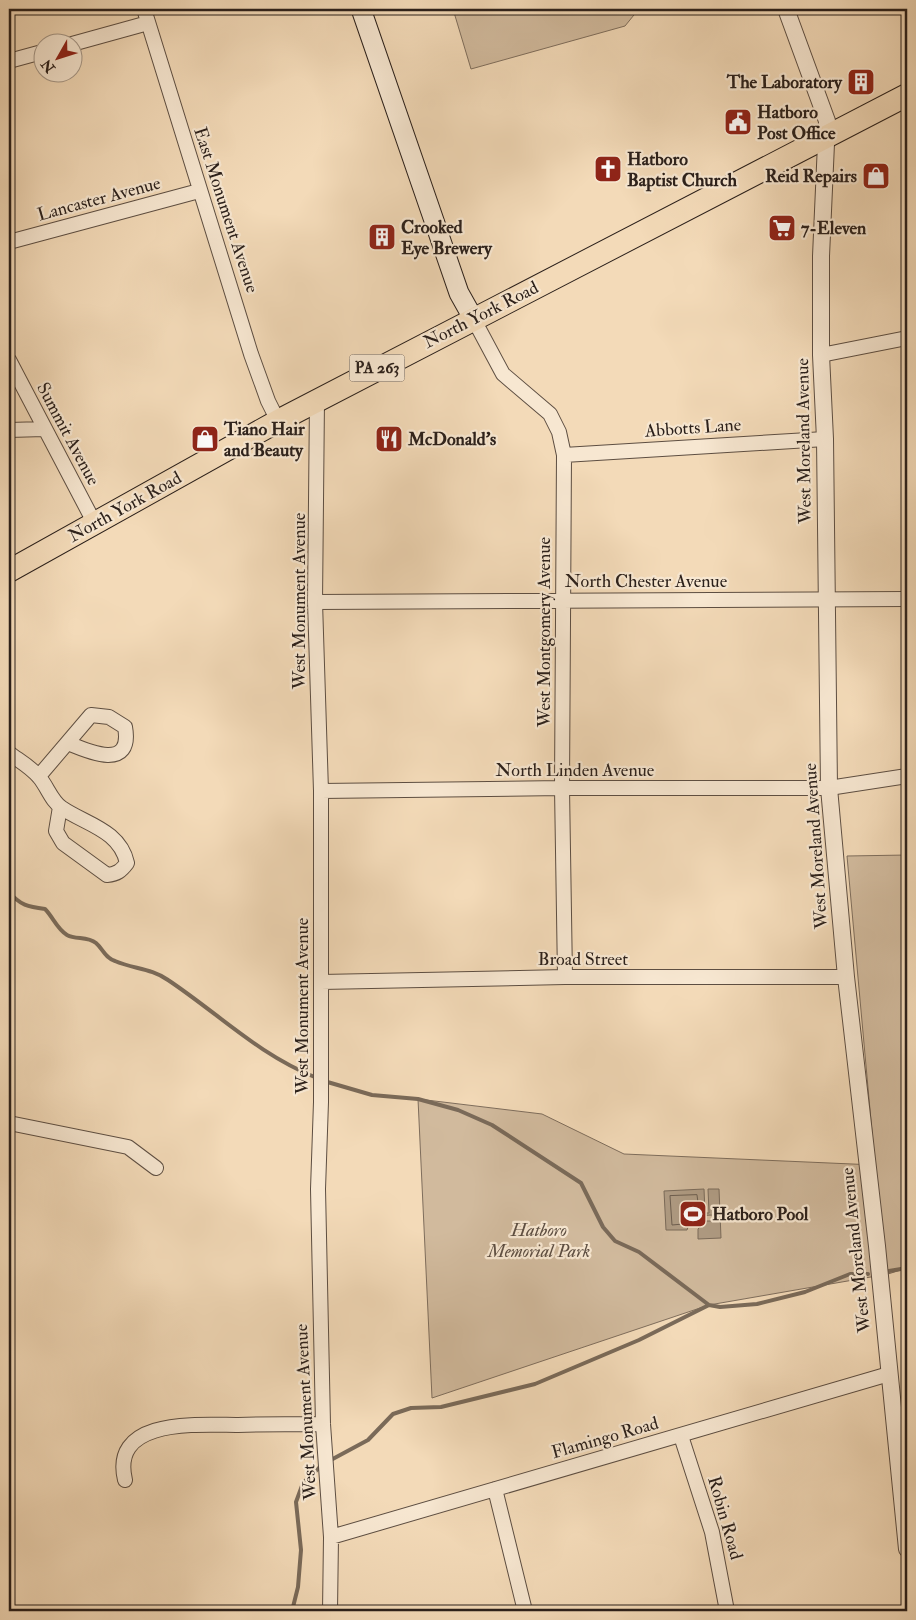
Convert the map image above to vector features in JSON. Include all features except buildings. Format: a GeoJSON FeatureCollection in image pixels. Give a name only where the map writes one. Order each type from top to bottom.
{"type":"FeatureCollection","features":[{"type":"Feature","properties":{"kind":"highway","name":"PA 263"},"geometry":{"type":"LineString","coordinates":[[826,138],[907,95]]}},
{"type":"Feature","properties":{"kind":"highway","name":"North York Road"},"geometry":{"type":"LineString","coordinates":[[9,571],[317,400],[473,318],[826,138]]}},
{"type":"Feature","properties":{"kind":"main road"},"geometry":{"type":"LineString","coordinates":[[361,9],[459,293],[473,318]]}},
{"type":"Feature","properties":{"kind":"street","name":"East Monument Avenue"},"geometry":{"type":"LineString","coordinates":[[144,9],[199,192],[259,378],[278,421]]}},
{"type":"Feature","properties":{"kind":"street","name":"West Moreland Avenue"},"geometry":{"type":"LineString","coordinates":[[786,9],[826,121],[821,256],[821,355],[825,438],[829,788],[846,977],[877,1246],[907,1549]]}},
{"type":"Feature","properties":{"kind":"street"},"geometry":{"type":"LineString","coordinates":[[82,41],[148,23]]}},
{"type":"Feature","properties":{"kind":"street"},"geometry":{"type":"LineString","coordinates":[[9,62],[32,55]]}},
{"type":"Feature","properties":{"kind":"street","name":"Lancaster Avenue"},"geometry":{"type":"LineString","coordinates":[[9,242],[199,192]]}},
{"type":"Feature","properties":{"kind":"street","name":"West Montgomery Avenue"},"geometry":{"type":"LineString","coordinates":[[473,318],[503,374],[550,414],[559,432],[564,455],[562,788],[565,977]]}},
{"type":"Feature","properties":{"kind":"street"},"geometry":{"type":"LineString","coordinates":[[821,355],[907,338]]}},
{"type":"Feature","properties":{"kind":"street","name":"Summit Avenue"},"geometry":{"type":"LineString","coordinates":[[9,360],[95,524]]}},
{"type":"Feature","properties":{"kind":"street","name":"West Monument Avenue"},"geometry":{"type":"LineString","coordinates":[[317,400],[315,602],[321,791],[321,1079],[318,1188],[323,1424],[331,1537],[330,1611]]}},
{"type":"Feature","properties":{"kind":"street"},"geometry":{"type":"LineString","coordinates":[[9,430],[44,429]]}},
{"type":"Feature","properties":{"kind":"street","name":"Abbotts Lane"},"geometry":{"type":"LineString","coordinates":[[564,455],[825,438]]}},
{"type":"Feature","properties":{"kind":"street","name":"North Chester Avenue"},"geometry":{"type":"LineString","coordinates":[[315,602],[562,599],[907,599]]}},
{"type":"Feature","properties":{"kind":"street"},"geometry":{"type":"LineString","coordinates":[[39,776],[68,743]]}},
{"type":"Feature","properties":{"kind":"street"},"geometry":{"type":"LineString","coordinates":[[9,753],[39,776],[60,807],[85,819],[115,840],[125,854],[127,863],[122,869],[116,874],[106,875],[63,843],[56,831],[60,807]]}},
{"type":"Feature","properties":{"kind":"street","name":"North Linden Avenue"},"geometry":{"type":"LineString","coordinates":[[321,791],[562,788],[829,788],[907,776]]}},
{"type":"Feature","properties":{"kind":"street","name":"Broad Street"},"geometry":{"type":"LineString","coordinates":[[321,982],[565,977],[846,977]]}},
{"type":"Feature","properties":{"kind":"street"},"geometry":{"type":"LineString","coordinates":[[9,1123],[128,1147],[156,1168]]}},
{"type":"Feature","properties":{"kind":"street","name":"Flamingo Road"},"geometry":{"type":"LineString","coordinates":[[331,1537],[889,1374]]}},
{"type":"Feature","properties":{"kind":"street"},"geometry":{"type":"LineString","coordinates":[[125,1480],[123,1458],[128,1448],[137,1440],[160,1429],[188,1425],[323,1424]]}},
{"type":"Feature","properties":{"kind":"street","name":"Robin Road"},"geometry":{"type":"LineString","coordinates":[[681,1436],[712,1532],[727,1611]]}},
{"type":"Feature","properties":{"kind":"street"},"geometry":{"type":"LineString","coordinates":[[495,1489],[525,1611]]}},
{"type":"Feature","properties":{"kind":"green space"},"geometry":{"type":"Polygon","coordinates":[[[453,9],[638,10],[625,26],[471,69],[453,9]]]}},
{"type":"Feature","properties":{"kind":"green space","name":"Hatboro Memorial Park"},"geometry":{"type":"Polygon","coordinates":[[[907,855],[907,1268],[888,1274],[709,1305],[432,1398],[418,1099],[542,1114],[624,1154],[875,1165],[847,856],[907,855]]]}},
{"type":"Feature","properties":{"kind":"water","name":"Hatboro Pool"},"geometry":{"type":"Polygon","coordinates":[[[704,1189],[705,1213],[709,1213],[708,1189],[719,1189],[721,1238],[698,1239],[698,1229],[705,1221],[713,1221],[713,1215],[692,1216],[687,1230],[666,1230],[664,1191],[704,1189]]]}},
{"type":"Feature","properties":{"kind":"waterway"},"geometry":{"type":"LineString","coordinates":[[9,892],[25,905],[45,909],[67,935],[93,941],[112,960],[162,976],[276,1058],[317,1078]]}},
{"type":"Feature","properties":{"kind":"waterway"},"geometry":{"type":"LineString","coordinates":[[324,1081],[372,1095],[418,1099],[458,1110],[492,1125],[581,1183],[603,1227],[615,1241],[639,1252],[709,1305],[720,1307],[757,1304],[805,1292],[850,1274],[868,1274]]}},
{"type":"Feature","properties":{"kind":"waterway"},"geometry":{"type":"LineString","coordinates":[[889,1271],[907,1268]]}},
{"type":"Feature","properties":{"kind":"waterway"},"geometry":{"type":"LineString","coordinates":[[329,1461],[368,1440],[393,1414],[411,1408],[441,1407],[535,1384],[639,1340],[709,1305]]}},
{"type":"Feature","properties":{"kind":"waterway"},"geometry":{"type":"LineString","coordinates":[[292,1611],[298,1587],[301,1550],[296,1502],[303,1483],[321,1466]]}},
{"type":"Feature","properties":{"kind":"place","name":"The Laboratory"},"geometry":{"type":"Point","coordinates":[861,82]}},
{"type":"Feature","properties":{"kind":"place","name":"Hatboro Post Office"},"geometry":{"type":"Point","coordinates":[738,122]}},
{"type":"Feature","properties":{"kind":"place","name":"Hatboro Baptist Church"},"geometry":{"type":"Point","coordinates":[608,169]}},
{"type":"Feature","properties":{"kind":"place","name":"Reid Repairs"},"geometry":{"type":"Point","coordinates":[876,176]}},
{"type":"Feature","properties":{"kind":"place","name":"7-Eleven"},"geometry":{"type":"Point","coordinates":[782,228]}},
{"type":"Feature","properties":{"kind":"place","name":"Crooked Eye Brewery"},"geometry":{"type":"Point","coordinates":[382,237]}},
{"type":"Feature","properties":{"kind":"place","name":"Tiano Hair and Beauty"},"geometry":{"type":"Point","coordinates":[205,439]}},
{"type":"Feature","properties":{"kind":"place","name":"McDonald's"},"geometry":{"type":"Point","coordinates":[389,439]}},
{"type":"Feature","properties":{"kind":"place","name":"Hatboro Pool"},"geometry":{"type":"Point","coordinates":[693,1214]}}]}
